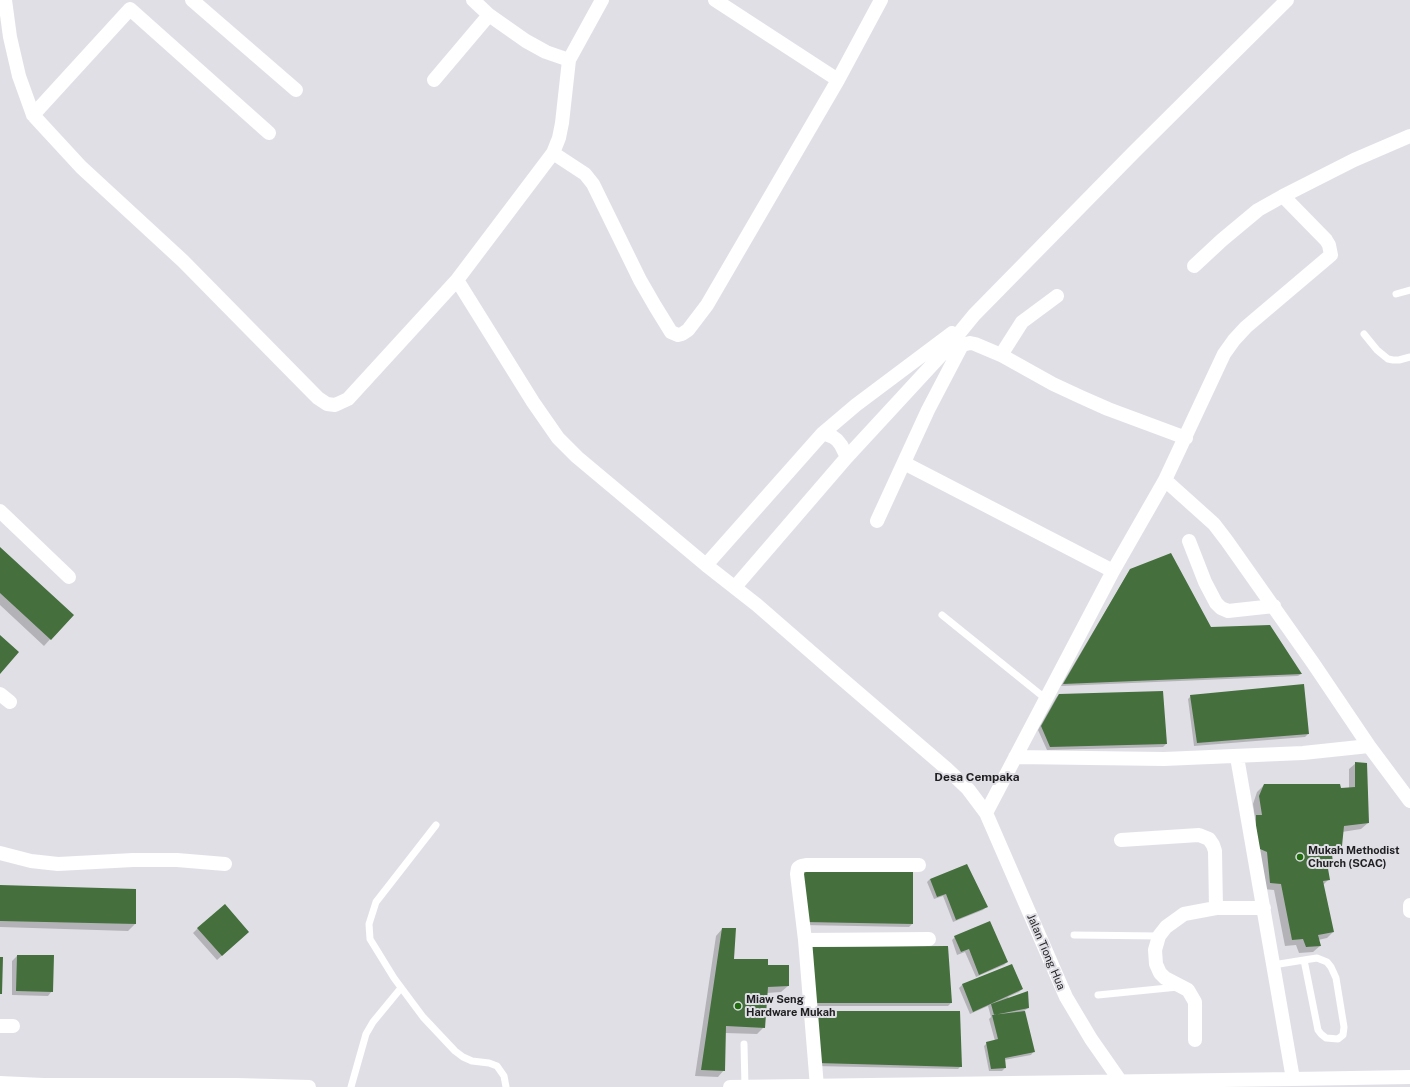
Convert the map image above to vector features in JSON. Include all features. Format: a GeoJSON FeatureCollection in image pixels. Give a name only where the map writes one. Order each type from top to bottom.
{"type":"FeatureCollection","features":[{"type":"Feature","properties":{"kind":"street"},"geometry":{"type":"LineString","coordinates":[[5,0],[10,37],[19,76],[33,115],[81,167],[182,261],[318,398],[327,404],[336,405],[348,399],[457,280],[554,154],[562,123],[569,60],[602,0]]}},
{"type":"Feature","properties":{"kind":"street"},"geometry":{"type":"LineString","coordinates":[[192,0],[296,90]]}},
{"type":"Feature","properties":{"kind":"street"},"geometry":{"type":"LineString","coordinates":[[473,0],[489,15],[526,41],[546,52],[569,60]]}},
{"type":"Feature","properties":{"kind":"street"},"geometry":{"type":"LineString","coordinates":[[715,0],[838,80]]}},
{"type":"Feature","properties":{"kind":"street"},"geometry":{"type":"LineString","coordinates":[[554,154],[585,174],[593,184],[651,300],[671,332],[678,335],[688,330],[701,314],[838,80],[881,0]]}},
{"type":"Feature","properties":{"kind":"street"},"geometry":{"type":"LineString","coordinates":[[734,586],[847,457],[943,353],[974,315],[1134,152],[1288,0]]}},
{"type":"Feature","properties":{"kind":"street"},"geometry":{"type":"LineString","coordinates":[[33,115],[134,4],[269,134]]}},
{"type":"Feature","properties":{"kind":"street"},"geometry":{"type":"LineString","coordinates":[[434,80],[489,15]]}},
{"type":"Feature","properties":{"kind":"street"},"geometry":{"type":"LineString","coordinates":[[1194,266],[1258,210],[1354,160],[1410,136]]}},
{"type":"Feature","properties":{"kind":"street"},"geometry":{"type":"LineString","coordinates":[[986,813],[1113,571],[1165,480],[1186,438],[1224,354],[1246,327],[1331,255],[1329,245],[1326,240],[1283,196]]}},
{"type":"Feature","properties":{"kind":"street","name":"Jalan Tiong Hua"},"geometry":{"type":"LineString","coordinates":[[457,280],[532,402],[558,438],[577,457],[706,565],[785,628],[958,779],[968,790],[986,813],[1066,996],[1091,1039],[1121,1082]]}},
{"type":"Feature","properties":{"kind":"street"},"geometry":{"type":"LineString","coordinates":[[1001,355],[1022,322],[1057,296]]}},
{"type":"Feature","properties":{"kind":"street"},"geometry":{"type":"LineString","coordinates":[[706,565],[823,433],[856,405],[931,350],[974,315]]}},
{"type":"Feature","properties":{"kind":"street"},"geometry":{"type":"LineString","coordinates":[[877,521],[928,410],[962,345],[970,343],[975,344],[1001,355],[1053,384],[1081,397],[1108,409],[1186,438]]}},
{"type":"Feature","properties":{"kind":"street"},"geometry":{"type":"LineString","coordinates":[[823,433],[833,436],[841,445],[847,457]]}},
{"type":"Feature","properties":{"kind":"street"},"geometry":{"type":"LineString","coordinates":[[904,463],[1113,571]]}},
{"type":"Feature","properties":{"kind":"street"},"geometry":{"type":"LineString","coordinates":[[1165,480],[1214,524],[1274,606],[1369,746],[1410,802]]}},
{"type":"Feature","properties":{"kind":"street"},"geometry":{"type":"LineString","coordinates":[[0,511],[69,577]]}},
{"type":"Feature","properties":{"kind":"street"},"geometry":{"type":"LineString","coordinates":[[1188,541],[1216,603],[1221,608],[1228,611],[1274,606]]}},
{"type":"Feature","properties":{"kind":"street"},"geometry":{"type":"LineString","coordinates":[[1015,757],[1164,759],[1237,757],[1369,746]]}},
{"type":"Feature","properties":{"kind":"street"},"geometry":{"type":"LineString","coordinates":[[1237,757],[1264,908],[1292,1080]]}},
{"type":"Feature","properties":{"kind":"street"},"geometry":{"type":"LineString","coordinates":[[1121,840],[1199,834],[1209,839],[1215,851],[1216,908]]}},
{"type":"Feature","properties":{"kind":"street"},"geometry":{"type":"LineString","coordinates":[[0,853],[31,861],[58,864],[133,860],[177,860],[225,864]]}},
{"type":"Feature","properties":{"kind":"street"},"geometry":{"type":"LineString","coordinates":[[817,1086],[805,940],[797,874],[798,868],[801,866],[919,865]]}},
{"type":"Feature","properties":{"kind":"street"},"geometry":{"type":"LineString","coordinates":[[1410,905],[1410,911]]}},
{"type":"Feature","properties":{"kind":"street"},"geometry":{"type":"LineString","coordinates":[[1195,1040],[1195,1002],[1188,990],[1165,978],[1158,969],[1155,950],[1159,936],[1166,927],[1184,914],[1216,908],[1264,908]]}},
{"type":"Feature","properties":{"kind":"street"},"geometry":{"type":"LineString","coordinates":[[805,940],[929,939]]}},
{"type":"Feature","properties":{"kind":"street"},"geometry":{"type":"LineString","coordinates":[[730,1087],[1121,1082],[1214,1084],[1292,1080],[1410,1077]]}},
{"type":"Feature","properties":{"kind":"street"},"geometry":{"type":"LineString","coordinates":[[0,1083],[42,1086],[309,1087]]}},
{"type":"Feature","properties":{"kind":"lane"},"geometry":{"type":"LineString","coordinates":[[1396,294],[1410,290]]}},
{"type":"Feature","properties":{"kind":"lane"},"geometry":{"type":"LineString","coordinates":[[1364,334],[1377,350],[1388,359],[1399,360],[1410,357]]}},
{"type":"Feature","properties":{"kind":"lane"},"geometry":{"type":"LineString","coordinates":[[942,614],[1046,699]]}},
{"type":"Feature","properties":{"kind":"lane"},"geometry":{"type":"LineString","coordinates":[[436,825],[376,902],[368,932],[370,939],[401,988],[422,1017],[455,1051],[463,1057],[472,1061],[489,1063],[497,1066],[504,1076],[506,1087]]}},
{"type":"Feature","properties":{"kind":"lane"},"geometry":{"type":"LineString","coordinates":[[1074,935],[1159,936]]}},
{"type":"Feature","properties":{"kind":"lane"},"geometry":{"type":"LineString","coordinates":[[1273,965],[1304,960],[1317,958],[1322,959],[1331,967],[1336,978],[1344,1027],[1343,1035],[1338,1039],[1326,1038],[1318,1030],[1304,960]]}},
{"type":"Feature","properties":{"kind":"lane"},"geometry":{"type":"LineString","coordinates":[[1098,995],[1182,986]]}},
{"type":"Feature","properties":{"kind":"lane"},"geometry":{"type":"LineString","coordinates":[[351,1087],[366,1034],[373,1022],[401,988]]}},
{"type":"Feature","properties":{"kind":"lane"},"geometry":{"type":"LineString","coordinates":[[744,1044],[745,1087]]}},
{"type":"Feature","properties":{"kind":"building"},"geometry":{"type":"Polygon","coordinates":[[[0,547],[74,615],[51,640],[0,593],[0,547]]]}},
{"type":"Feature","properties":{"kind":"building"},"geometry":{"type":"Polygon","coordinates":[[[1171,553],[1211,627],[1270,625],[1302,674],[1063,684],[1130,569],[1171,553]]]}},
{"type":"Feature","properties":{"kind":"building"},"geometry":{"type":"Polygon","coordinates":[[[0,635],[19,652],[0,674],[0,635]]]}},
{"type":"Feature","properties":{"kind":"building"},"geometry":{"type":"Polygon","coordinates":[[[1304,684],[1309,734],[1197,743],[1190,695],[1304,684]]]}},
{"type":"Feature","properties":{"kind":"building"},"geometry":{"type":"Polygon","coordinates":[[[1163,691],[1167,744],[1050,747],[1041,726],[1059,694],[1163,691]]]}},
{"type":"Feature","properties":{"kind":"building","name":"Mukah Methodist Church (SCAC)"},"geometry":{"type":"Polygon","coordinates":[[[1355,762],[1367,763],[1369,823],[1344,826],[1342,846],[1331,846],[1333,863],[1327,863],[1330,880],[1323,881],[1334,932],[1318,935],[1321,946],[1306,947],[1303,939],[1292,940],[1281,884],[1270,883],[1267,852],[1260,849],[1256,837],[1256,815],[1262,815],[1259,796],[1264,784],[1340,784],[1341,788],[1355,787],[1355,762]]]}},
{"type":"Feature","properties":{"kind":"building"},"geometry":{"type":"Polygon","coordinates":[[[967,864],[988,907],[956,920],[946,894],[937,897],[930,879],[967,864]]]}},
{"type":"Feature","properties":{"kind":"building"},"geometry":{"type":"Polygon","coordinates":[[[800,867],[913,870],[913,924],[804,922],[800,867]]]}},
{"type":"Feature","properties":{"kind":"building"},"geometry":{"type":"Polygon","coordinates":[[[0,885],[136,889],[136,924],[0,921],[0,885]]]}},
{"type":"Feature","properties":{"kind":"building"},"geometry":{"type":"Polygon","coordinates":[[[225,904],[249,932],[222,956],[197,928],[225,904]]]}},
{"type":"Feature","properties":{"kind":"building"},"geometry":{"type":"Polygon","coordinates":[[[990,921],[1008,962],[979,975],[969,949],[961,952],[954,936],[990,921]]]}},
{"type":"Feature","properties":{"kind":"building","name":"Miaw Seng Hardware Mukah"},"geometry":{"type":"Polygon","coordinates":[[[722,928],[736,928],[734,959],[768,959],[768,965],[789,965],[789,986],[768,987],[765,1028],[726,1026],[725,1071],[701,1070],[722,928]]]}},
{"type":"Feature","properties":{"kind":"building"},"geometry":{"type":"Polygon","coordinates":[[[948,946],[952,1003],[812,1003],[808,947],[948,946]]]}},
{"type":"Feature","properties":{"kind":"building"},"geometry":{"type":"Polygon","coordinates":[[[17,955],[54,955],[53,992],[16,991],[17,955]]]}},
{"type":"Feature","properties":{"kind":"building"},"geometry":{"type":"Polygon","coordinates":[[[0,957],[3,957],[2,994],[0,994],[0,957]]]}},
{"type":"Feature","properties":{"kind":"building"},"geometry":{"type":"Polygon","coordinates":[[[1012,964],[1023,989],[973,1012],[962,984],[1012,964]]]}},
{"type":"Feature","properties":{"kind":"building"},"geometry":{"type":"Polygon","coordinates":[[[1028,991],[1029,1008],[994,1015],[991,1004],[1028,991]]]}},
{"type":"Feature","properties":{"kind":"building"},"geometry":{"type":"Polygon","coordinates":[[[815,1011],[960,1011],[962,1067],[817,1063],[815,1011]]]}},
{"type":"Feature","properties":{"kind":"building"},"geometry":{"type":"Polygon","coordinates":[[[1025,1011],[1035,1052],[1005,1058],[1006,1068],[991,1069],[986,1042],[998,1039],[992,1015],[1025,1011]]]}},
{"type":"Feature","properties":{"kind":"place","name":"Mukah Methodist Church (SCAC)"},"geometry":{"type":"Point","coordinates":[1300,857]}},
{"type":"Feature","properties":{"kind":"place","name":"Miaw Seng Hardware Mukah"},"geometry":{"type":"Point","coordinates":[738,1006]}},
{"type":"Feature","properties":{"kind":"district","name":"Desa Cempaka"},"geometry":{"type":"Point","coordinates":[977,777]}}]}
